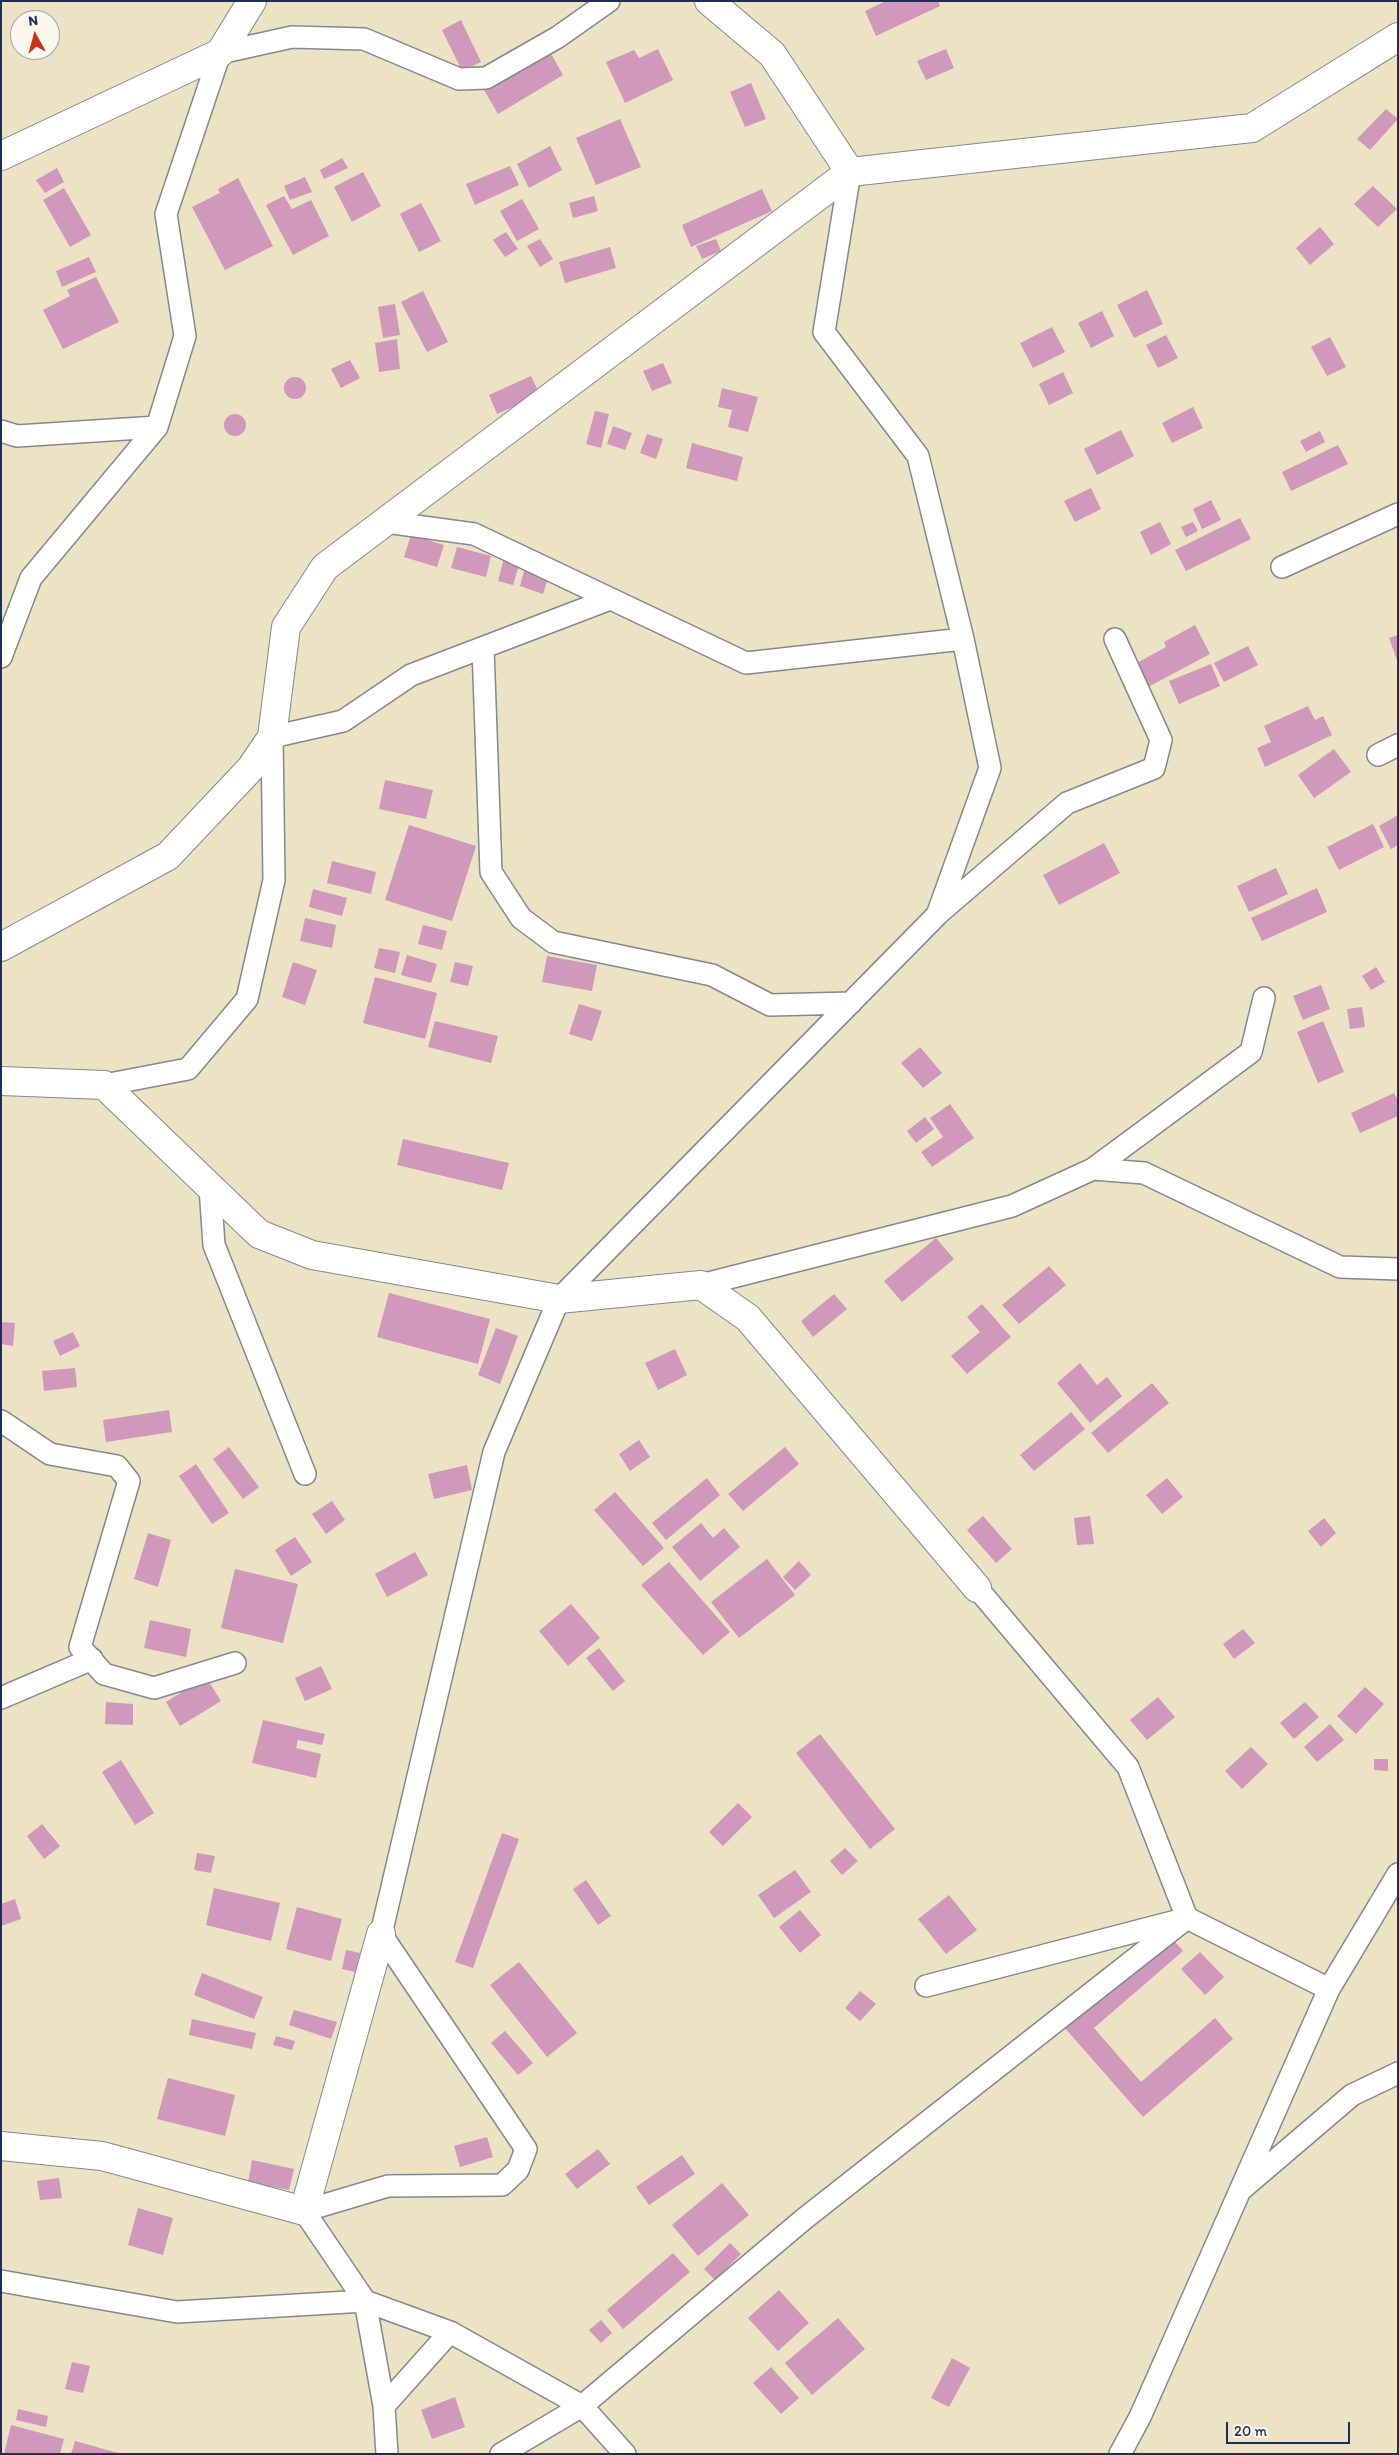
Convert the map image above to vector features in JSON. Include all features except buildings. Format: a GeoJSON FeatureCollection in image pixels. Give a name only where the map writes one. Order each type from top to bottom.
{"type":"FeatureCollection","features":[{"type":"Feature","properties":{"kind":"street"},"geometry":{"type":"LineString","coordinates":[[1,156],[220,53],[252,1]]}},
{"type":"Feature","properties":{"kind":"street"},"geometry":{"type":"LineString","coordinates":[[709,1],[772,54],[850,172]]}},
{"type":"Feature","properties":{"kind":"street"},"geometry":{"type":"LineString","coordinates":[[1,947],[168,856],[251,768],[272,737],[286,628],[325,567],[850,172],[1252,128],[1398,36]]}},
{"type":"Feature","properties":{"kind":"street"},"geometry":{"type":"LineString","coordinates":[[1,1081],[104,1085],[259,1234],[312,1255],[559,1299],[701,1284],[748,1318],[977,1588]]}},
{"type":"Feature","properties":{"kind":"street"},"geometry":{"type":"LineString","coordinates":[[1,2146],[102,2156],[304,2211],[381,1934]]}},
{"type":"Feature","properties":{"kind":"lane"},"geometry":{"type":"LineString","coordinates":[[1,657],[31,578],[156,427],[185,336],[166,214],[220,53],[292,37],[364,39],[458,78],[486,78],[558,37],[609,1]]}},
{"type":"Feature","properties":{"kind":"lane"},"geometry":{"type":"LineString","coordinates":[[850,172],[824,332],[918,456],[963,638],[990,768],[937,915]]}},
{"type":"Feature","properties":{"kind":"lane"},"geometry":{"type":"LineString","coordinates":[[1,431],[17,436],[156,427]]}},
{"type":"Feature","properties":{"kind":"lane"},"geometry":{"type":"LineString","coordinates":[[1282,567],[1398,514]]}},
{"type":"Feature","properties":{"kind":"lane"},"geometry":{"type":"LineString","coordinates":[[386,522],[474,534],[746,662],[963,638]]}},
{"type":"Feature","properties":{"kind":"lane"},"geometry":{"type":"LineString","coordinates":[[104,1085],[188,1069],[246,999],[274,880],[272,737],[343,721],[411,675],[610,599]]}},
{"type":"Feature","properties":{"kind":"lane"},"geometry":{"type":"LineString","coordinates":[[387,2454],[384,2406],[365,2301],[304,2211],[388,2186],[502,2185],[518,2170],[526,2149],[381,1934],[494,1452],[559,1299],[937,915],[1067,803],[1154,768],[1161,740],[1115,639]]}},
{"type":"Feature","properties":{"kind":"lane"},"geometry":{"type":"LineString","coordinates":[[484,648],[490,872],[521,918],[553,942],[712,975],[770,1005],[851,1003]]}},
{"type":"Feature","properties":{"kind":"lane"},"geometry":{"type":"LineString","coordinates":[[1378,756],[1398,745]]}},
{"type":"Feature","properties":{"kind":"lane"},"geometry":{"type":"LineString","coordinates":[[701,1284],[1012,1206],[1093,1169],[1251,1052],[1264,998]]}},
{"type":"Feature","properties":{"kind":"lane"},"geometry":{"type":"LineString","coordinates":[[1093,1169],[1144,1173],[1340,1267],[1398,1269]]}},
{"type":"Feature","properties":{"kind":"lane"},"geometry":{"type":"LineString","coordinates":[[210,1187],[214,1245],[305,1474]]}},
{"type":"Feature","properties":{"kind":"lane"},"geometry":{"type":"LineString","coordinates":[[1,1421],[50,1454],[117,1466],[129,1481],[80,1647],[104,1674],[154,1688],[235,1663]]}},
{"type":"Feature","properties":{"kind":"lane"},"geometry":{"type":"LineString","coordinates":[[977,1588],[1128,1767],[1187,1918]]}},
{"type":"Feature","properties":{"kind":"lane"},"geometry":{"type":"LineString","coordinates":[[1,1698],[92,1659]]}},
{"type":"Feature","properties":{"kind":"lane"},"geometry":{"type":"LineString","coordinates":[[1120,2454],[1140,2417],[1329,1989],[1398,1874]]}},
{"type":"Feature","properties":{"kind":"lane"},"geometry":{"type":"LineString","coordinates":[[501,2454],[582,2406],[804,2219],[1187,1918]]}},
{"type":"Feature","properties":{"kind":"lane"},"geometry":{"type":"LineString","coordinates":[[926,1986],[1187,1918],[1329,1989]]}},
{"type":"Feature","properties":{"kind":"lane"},"geometry":{"type":"LineString","coordinates":[[1239,2191],[1352,2095],[1398,2073]]}},
{"type":"Feature","properties":{"kind":"lane"},"geometry":{"type":"LineString","coordinates":[[1,2281],[177,2312],[365,2301],[450,2332],[582,2406],[625,2454]]}},
{"type":"Feature","properties":{"kind":"lane"},"geometry":{"type":"LineString","coordinates":[[384,2406],[450,2332]]}}]}
